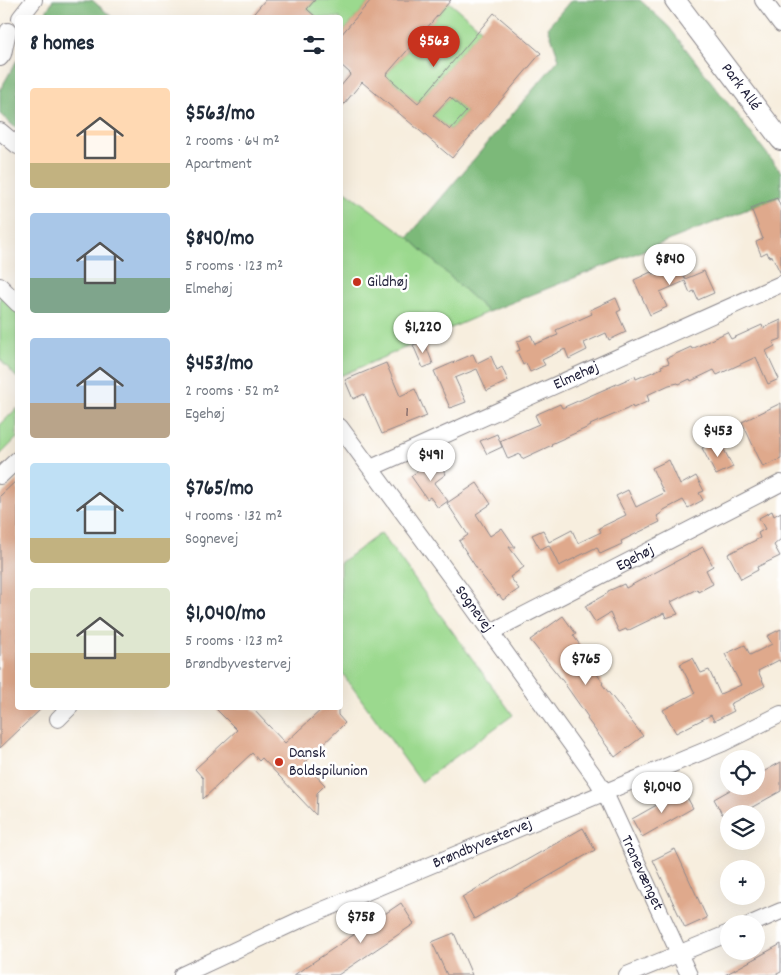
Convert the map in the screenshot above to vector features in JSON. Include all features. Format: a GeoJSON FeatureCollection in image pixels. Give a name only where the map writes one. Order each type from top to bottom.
{"type":"FeatureCollection","features":[{"type":"Feature","properties":{"kind":"street"},"geometry":{"type":"LineString","coordinates":[[20,15],[34,0]]}},
{"type":"Feature","properties":{"kind":"street","name":"Park Allé"},"geometry":{"type":"LineString","coordinates":[[667,0],[718,57]]}},
{"type":"Feature","properties":{"kind":"street","name":"Park Allé"},"geometry":{"type":"LineString","coordinates":[[675,0],[781,140]]}},
{"type":"Feature","properties":{"kind":"street"},"geometry":{"type":"LineString","coordinates":[[763,0],[781,24]]}},
{"type":"Feature","properties":{"kind":"street"},"geometry":{"type":"LineString","coordinates":[[0,58],[3,54],[9,26]]}},
{"type":"Feature","properties":{"kind":"street"},"geometry":{"type":"LineString","coordinates":[[0,131],[15,144]]}},
{"type":"Feature","properties":{"kind":"street","name":"Elmehøj"},"geometry":{"type":"LineString","coordinates":[[371,468],[781,284]]}},
{"type":"Feature","properties":{"kind":"street"},"geometry":{"type":"LineString","coordinates":[[0,286],[15,301]]}},
{"type":"Feature","properties":{"kind":"street","name":"Sognevej"},"geometry":{"type":"LineString","coordinates":[[343,431],[588,766],[605,793]]}},
{"type":"Feature","properties":{"kind":"street"},"geometry":{"type":"LineString","coordinates":[[0,476],[15,462]]}},
{"type":"Feature","properties":{"kind":"street","name":"Egehøj"},"geometry":{"type":"LineString","coordinates":[[491,632],[781,483]]}},
{"type":"Feature","properties":{"kind":"street"},"geometry":{"type":"LineString","coordinates":[[58,719],[68,710]]}},
{"type":"Feature","properties":{"kind":"street","name":"Brøndbyvestervej"},"geometry":{"type":"LineString","coordinates":[[182,975],[304,918],[722,743],[781,714]]}},
{"type":"Feature","properties":{"kind":"street","name":"Tranevænget"},"geometry":{"type":"LineString","coordinates":[[605,793],[689,975]]}},
{"type":"Feature","properties":{"kind":"street"},"geometry":{"type":"LineString","coordinates":[[765,918],[781,911]]}},
{"type":"Feature","properties":{"kind":"street"},"geometry":{"type":"LineString","coordinates":[[627,975],[720,937]]}},
{"type":"Feature","properties":{"kind":"green space"},"geometry":{"type":"Polygon","coordinates":[[[53,0],[92,0],[110,15],[44,15],[53,0]]]}},
{"type":"Feature","properties":{"kind":"green space"},"geometry":{"type":"Polygon","coordinates":[[[315,0],[371,0],[343,33],[343,15],[314,15],[307,9],[315,0]]]}},
{"type":"Feature","properties":{"kind":"green space"},"geometry":{"type":"Polygon","coordinates":[[[571,0],[640,0],[669,27],[781,172],[781,196],[488,312],[408,237],[559,59],[548,27],[571,0]]]}},
{"type":"Feature","properties":{"kind":"green space"},"geometry":{"type":"Polygon","coordinates":[[[449,2],[481,29],[418,103],[386,75],[449,2]]]}},
{"type":"Feature","properties":{"kind":"green space"},"geometry":{"type":"Polygon","coordinates":[[[15,64],[15,127],[0,114],[0,90],[15,64]]]}},
{"type":"Feature","properties":{"kind":"green space"},"geometry":{"type":"Polygon","coordinates":[[[450,97],[466,112],[450,130],[433,115],[450,97]]]}},
{"type":"Feature","properties":{"kind":"green space"},"geometry":{"type":"Polygon","coordinates":[[[343,189],[408,237],[488,312],[343,375],[343,189]]]}},
{"type":"Feature","properties":{"kind":"green space"},"geometry":{"type":"Polygon","coordinates":[[[0,293],[15,310],[15,376],[0,359],[0,293]]]}},
{"type":"Feature","properties":{"kind":"green space"},"geometry":{"type":"Polygon","coordinates":[[[15,410],[15,440],[0,455],[0,425],[15,410]]]}},
{"type":"Feature","properties":{"kind":"green space"},"geometry":{"type":"Polygon","coordinates":[[[381,533],[513,715],[421,782],[343,674],[343,561],[381,533]]]}},
{"type":"Feature","properties":{"kind":"building"},"geometry":{"type":"Polygon","coordinates":[[[265,0],[315,0],[307,9],[314,15],[252,15],[265,0]]]}},
{"type":"Feature","properties":{"kind":"building"},"geometry":{"type":"Polygon","coordinates":[[[371,0],[451,0],[386,75],[418,103],[494,13],[541,53],[452,158],[362,82],[343,105],[343,83],[351,74],[343,67],[343,33],[371,0]],[[450,97],[433,115],[450,130],[466,112],[450,97]]]}},
{"type":"Feature","properties":{"kind":"building"},"geometry":{"type":"Polygon","coordinates":[[[777,198],[781,208],[781,274],[772,256],[769,257],[767,252],[761,255],[756,242],[763,239],[751,208],[777,198]]]}},
{"type":"Feature","properties":{"kind":"building"},"geometry":{"type":"Polygon","coordinates":[[[678,264],[685,279],[704,271],[714,293],[698,300],[694,291],[690,293],[685,281],[660,292],[667,307],[650,315],[634,280],[651,272],[653,274],[678,264]]]}},
{"type":"Feature","properties":{"kind":"building"},"geometry":{"type":"Polygon","coordinates":[[[616,298],[621,310],[617,312],[626,332],[609,340],[606,333],[584,343],[587,350],[569,359],[565,349],[542,360],[545,365],[530,372],[526,363],[523,365],[517,351],[520,350],[517,342],[531,335],[535,344],[558,335],[556,330],[592,314],[590,310],[616,298]]]}},
{"type":"Feature","properties":{"kind":"building"},"geometry":{"type":"Polygon","coordinates":[[[781,320],[781,339],[773,342],[775,346],[766,351],[779,379],[768,384],[756,357],[717,375],[714,370],[691,381],[690,379],[679,384],[669,385],[647,395],[649,401],[633,408],[632,406],[590,425],[522,459],[520,454],[508,459],[500,441],[539,424],[535,415],[560,404],[562,408],[635,376],[636,379],[662,368],[661,366],[669,363],[667,358],[691,347],[692,349],[727,332],[731,339],[762,325],[763,328],[781,320]]]}},
{"type":"Feature","properties":{"kind":"building"},"geometry":{"type":"Polygon","coordinates":[[[424,341],[433,364],[423,368],[413,345],[424,341]]]}},
{"type":"Feature","properties":{"kind":"building"},"geometry":{"type":"Polygon","coordinates":[[[473,354],[477,363],[491,356],[497,370],[502,367],[508,381],[487,391],[477,369],[455,378],[466,402],[450,408],[434,371],[473,354]]]}},
{"type":"Feature","properties":{"kind":"building"},"geometry":{"type":"Polygon","coordinates":[[[386,363],[400,396],[415,389],[427,416],[382,434],[364,394],[353,399],[345,380],[386,363]]]}},
{"type":"Feature","properties":{"kind":"building"},"geometry":{"type":"Polygon","coordinates":[[[781,403],[781,459],[763,467],[742,422],[781,403]]]}},
{"type":"Feature","properties":{"kind":"building"},"geometry":{"type":"Polygon","coordinates":[[[497,434],[502,447],[487,454],[480,441],[497,434]]]}},
{"type":"Feature","properties":{"kind":"building"},"geometry":{"type":"Polygon","coordinates":[[[719,440],[733,467],[716,475],[702,448],[719,440]]]}},
{"type":"Feature","properties":{"kind":"building"},"geometry":{"type":"Polygon","coordinates":[[[435,458],[446,474],[434,483],[448,501],[438,508],[430,497],[427,499],[411,476],[435,458]]]}},
{"type":"Feature","properties":{"kind":"building"},"geometry":{"type":"Polygon","coordinates":[[[669,460],[680,485],[696,476],[704,491],[699,493],[703,500],[688,508],[683,500],[662,511],[657,516],[660,522],[621,541],[622,544],[600,554],[597,547],[559,566],[549,545],[540,549],[532,535],[543,530],[549,542],[572,530],[578,543],[601,532],[599,528],[626,515],[616,496],[628,490],[636,507],[664,493],[652,468],[669,460]]]}},
{"type":"Feature","properties":{"kind":"building"},"geometry":{"type":"Polygon","coordinates":[[[15,482],[15,710],[40,710],[0,748],[0,496],[15,482]]]}},
{"type":"Feature","properties":{"kind":"building"},"geometry":{"type":"Polygon","coordinates":[[[477,483],[491,504],[476,514],[490,536],[502,528],[515,547],[509,547],[524,567],[510,577],[519,589],[503,600],[479,572],[459,541],[468,535],[447,503],[477,483]]]}},
{"type":"Feature","properties":{"kind":"building"},"geometry":{"type":"Polygon","coordinates":[[[772,511],[774,516],[781,512],[781,539],[774,545],[780,556],[757,567],[758,570],[741,579],[728,554],[760,538],[758,533],[765,529],[759,518],[772,511]]]}},
{"type":"Feature","properties":{"kind":"building"},"geometry":{"type":"Polygon","coordinates":[[[703,547],[713,566],[706,570],[713,584],[698,592],[697,589],[671,602],[678,614],[666,618],[664,613],[627,631],[626,629],[619,632],[610,613],[595,622],[585,606],[608,593],[608,591],[624,584],[626,588],[703,547]]]}},
{"type":"Feature","properties":{"kind":"building"},"geometry":{"type":"Polygon","coordinates":[[[563,616],[576,634],[573,635],[591,661],[589,662],[602,684],[643,736],[615,757],[587,719],[588,717],[562,680],[530,640],[563,616]]]}},
{"type":"Feature","properties":{"kind":"building"},"geometry":{"type":"Polygon","coordinates":[[[781,629],[781,663],[779,660],[758,671],[765,686],[730,704],[734,711],[714,721],[711,715],[676,733],[663,710],[695,693],[680,664],[693,658],[701,673],[709,670],[720,694],[741,685],[725,654],[745,645],[750,655],[772,644],[767,636],[781,629]]]}},
{"type":"Feature","properties":{"kind":"building"},"geometry":{"type":"Polygon","coordinates":[[[217,710],[254,710],[285,743],[321,710],[338,710],[338,715],[345,723],[304,763],[325,785],[317,793],[316,815],[262,758],[259,761],[252,753],[203,799],[203,778],[195,769],[237,730],[217,710]]]}},
{"type":"Feature","properties":{"kind":"building"},"geometry":{"type":"Polygon","coordinates":[[[781,762],[781,791],[756,805],[720,805],[720,810],[714,799],[721,795],[765,795],[765,771],[781,762]]]}},
{"type":"Feature","properties":{"kind":"building"},"geometry":{"type":"Polygon","coordinates":[[[683,790],[693,808],[642,837],[632,819],[683,790]]]}},
{"type":"Feature","properties":{"kind":"building"},"geometry":{"type":"Polygon","coordinates":[[[583,828],[595,850],[474,919],[462,897],[583,828]]]}},
{"type":"Feature","properties":{"kind":"building"},"geometry":{"type":"Polygon","coordinates":[[[675,849],[707,918],[685,928],[653,860],[675,849]]]}},
{"type":"Feature","properties":{"kind":"building"},"geometry":{"type":"Polygon","coordinates":[[[401,903],[414,924],[338,975],[294,975],[401,903]]]}},
{"type":"Feature","properties":{"kind":"building"},"geometry":{"type":"Polygon","coordinates":[[[454,933],[472,975],[447,975],[432,942],[454,933]]]}},
{"type":"Feature","properties":{"kind":"building"},"geometry":{"type":"Polygon","coordinates":[[[781,944],[781,972],[775,975],[725,975],[752,960],[765,960],[765,953],[781,944]]]}},
{"type":"Feature","properties":{"kind":"place","name":"Gildhøj"},"geometry":{"type":"Point","coordinates":[357,282]}},
{"type":"Feature","properties":{"kind":"place","name":"Dansk Boldspilunion"},"geometry":{"type":"Point","coordinates":[279,762]}}]}
